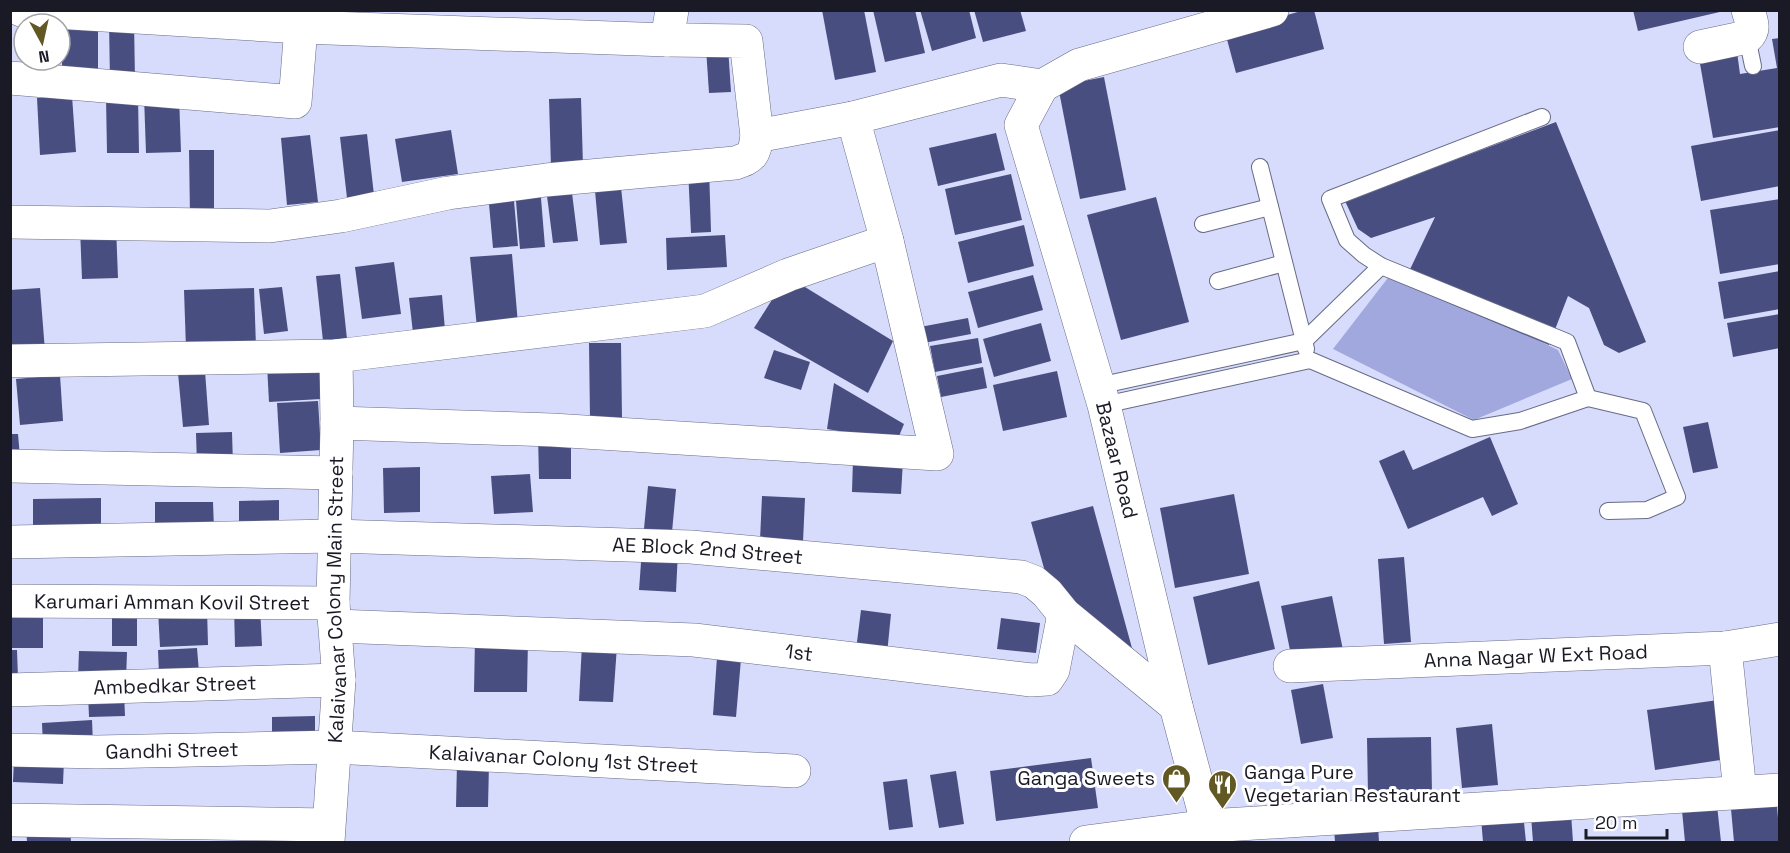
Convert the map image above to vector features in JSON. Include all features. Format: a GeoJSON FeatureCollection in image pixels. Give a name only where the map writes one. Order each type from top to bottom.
{"type":"FeatureCollection","features":[{"type":"Feature","properties":{"kind":"street"},"geometry":{"type":"LineString","coordinates":[[10,222],[270,226],[341,216],[448,193],[546,180],[735,163],[748,158],[754,152],[757,136],[746,41],[670,25],[301,27],[21,10]]}},
{"type":"Feature","properties":{"kind":"street"},"geometry":{"type":"LineString","coordinates":[[757,136],[853,118],[1001,80],[1042,86],[1079,65],[1272,10]]}},
{"type":"Feature","properties":{"kind":"street"},"geometry":{"type":"LineString","coordinates":[[10,78],[296,102],[301,27]]}},
{"type":"Feature","properties":{"kind":"street"},"geometry":{"type":"LineString","coordinates":[[1700,47],[1750,38]]}},
{"type":"Feature","properties":{"kind":"street","name":"Bazaar Road"},"geometry":{"type":"LineString","coordinates":[[1042,86],[1021,125],[1101,395],[1209,834]]}},
{"type":"Feature","properties":{"kind":"street"},"geometry":{"type":"LineString","coordinates":[[338,423],[552,430],[937,454],[887,241],[853,118]]}},
{"type":"Feature","properties":{"kind":"street"},"geometry":{"type":"LineString","coordinates":[[10,361],[336,356],[705,311],[788,275],[887,241]]}},
{"type":"Feature","properties":{"kind":"street","name":"Kalaivanar Colony Main Street"},"geometry":{"type":"LineString","coordinates":[[328,834],[339,680],[334,536],[338,423],[336,356]]}},
{"type":"Feature","properties":{"kind":"street"},"geometry":{"type":"LineString","coordinates":[[10,466],[336,473]]}},
{"type":"Feature","properties":{"kind":"street","name":"AE Block 2nd Street"},"geometry":{"type":"LineString","coordinates":[[10,542],[334,536],[691,546],[1021,577],[1034,582],[1047,593],[1064,614]]}},
{"type":"Feature","properties":{"kind":"street","name":"Karumari Amman Kovil Street"},"geometry":{"type":"LineString","coordinates":[[10,601],[335,614]]}},
{"type":"Feature","properties":{"kind":"street","name":"1st"},"geometry":{"type":"LineString","coordinates":[[335,614],[694,640],[1031,680],[1047,679],[1053,670],[1064,614]]}},
{"type":"Feature","properties":{"kind":"street"},"geometry":{"type":"LineString","coordinates":[[1064,614],[1176,706]]}},
{"type":"Feature","properties":{"kind":"street","name":"Anna Nagar W Ext Road"},"geometry":{"type":"LineString","coordinates":[[1290,666],[1725,648],[1779,639]]}},
{"type":"Feature","properties":{"kind":"street"},"geometry":{"type":"LineString","coordinates":[[1725,648],[1740,792]]}},
{"type":"Feature","properties":{"kind":"street","name":"Ambedkar Street"},"geometry":{"type":"LineString","coordinates":[[10,690],[339,680]]}},
{"type":"Feature","properties":{"kind":"street","name":"Gandhi Street"},"geometry":{"type":"LineString","coordinates":[[10,750],[97,752],[334,747]]}},
{"type":"Feature","properties":{"kind":"street","name":"Kalaivanar Colony 1st Street"},"geometry":{"type":"LineString","coordinates":[[334,747],[794,771]]}},
{"type":"Feature","properties":{"kind":"street"},"geometry":{"type":"LineString","coordinates":[[1086,843],[1779,790]]}},
{"type":"Feature","properties":{"kind":"street"},"geometry":{"type":"LineString","coordinates":[[10,820],[328,834]]}},
{"type":"Feature","properties":{"kind":"lane"},"geometry":{"type":"LineString","coordinates":[[1542,117],[1330,199],[1347,240],[1381,266],[1567,342],[1588,398]]}},
{"type":"Feature","properties":{"kind":"lane"},"geometry":{"type":"LineString","coordinates":[[1260,167],[1310,360]]}},
{"type":"Feature","properties":{"kind":"lane"},"geometry":{"type":"LineString","coordinates":[[1203,224],[1270,207]]}},
{"type":"Feature","properties":{"kind":"lane"},"geometry":{"type":"LineString","coordinates":[[1218,281],[1284,263]]}},
{"type":"Feature","properties":{"kind":"lane"},"geometry":{"type":"LineString","coordinates":[[1101,395],[1304,340],[1381,266]]}},
{"type":"Feature","properties":{"kind":"lane"},"geometry":{"type":"LineString","coordinates":[[1101,395],[1310,360],[1472,429],[1520,421],[1588,398],[1643,411],[1677,496],[1647,510],[1608,511]]}},
{"type":"Feature","properties":{"kind":"shaded area"},"geometry":{"type":"Polygon","coordinates":[[[1394,270],[1558,350],[1572,379],[1474,420],[1333,349],[1394,270]]]}},
{"type":"Feature","properties":{"kind":"building"},"geometry":{"type":"Polygon","coordinates":[[[822,10],[864,10],[876,72],[835,80],[822,10]]]}},
{"type":"Feature","properties":{"kind":"building"},"geometry":{"type":"Polygon","coordinates":[[[873,10],[915,10],[925,53],[885,62],[873,10]]]}},
{"type":"Feature","properties":{"kind":"building"},"geometry":{"type":"Polygon","coordinates":[[[920,10],[969,10],[976,38],[932,51],[920,10]]]}},
{"type":"Feature","properties":{"kind":"building"},"geometry":{"type":"Polygon","coordinates":[[[974,10],[1020,10],[1026,31],[983,42],[974,10]]]}},
{"type":"Feature","properties":{"kind":"building"},"geometry":{"type":"Polygon","coordinates":[[[1305,10],[1314,10],[1324,49],[1236,73],[1225,32],[1305,10]]]}},
{"type":"Feature","properties":{"kind":"building"},"geometry":{"type":"Polygon","coordinates":[[[1633,10],[1724,10],[1724,11],[1638,31],[1633,10]]]}},
{"type":"Feature","properties":{"kind":"building"},"geometry":{"type":"Polygon","coordinates":[[[134,21],[135,80],[110,81],[109,22],[134,21]]]}},
{"type":"Feature","properties":{"kind":"building"},"geometry":{"type":"Polygon","coordinates":[[[72,22],[98,22],[98,78],[62,79],[62,72],[72,72],[72,22]]]}},
{"type":"Feature","properties":{"kind":"building"},"geometry":{"type":"Polygon","coordinates":[[[1780,38],[1780,127],[1713,138],[1699,58],[1737,52],[1740,74],[1777,68],[1772,39],[1780,38]]]}},
{"type":"Feature","properties":{"kind":"building"},"geometry":{"type":"Polygon","coordinates":[[[728,47],[731,92],[709,93],[706,48],[728,47]]]}},
{"type":"Feature","properties":{"kind":"building"},"geometry":{"type":"Polygon","coordinates":[[[1104,77],[1126,190],[1080,199],[1058,86],[1104,77]]]}},
{"type":"Feature","properties":{"kind":"building"},"geometry":{"type":"Polygon","coordinates":[[[179,95],[181,152],[146,153],[144,96],[179,95]]]}},
{"type":"Feature","properties":{"kind":"building"},"geometry":{"type":"Polygon","coordinates":[[[72,96],[76,152],[40,155],[37,98],[72,96]]]}},
{"type":"Feature","properties":{"kind":"building"},"geometry":{"type":"Polygon","coordinates":[[[106,97],[138,97],[139,153],[107,153],[106,97]]]}},
{"type":"Feature","properties":{"kind":"building"},"geometry":{"type":"Polygon","coordinates":[[[581,98],[583,166],[551,167],[549,99],[581,98]]]}},
{"type":"Feature","properties":{"kind":"building"},"geometry":{"type":"Polygon","coordinates":[[[1556,122],[1646,342],[1619,353],[1604,345],[1589,308],[1568,296],[1549,345],[1403,284],[1435,217],[1371,238],[1358,229],[1345,201],[1556,122]]]}},
{"type":"Feature","properties":{"kind":"building"},"geometry":{"type":"Polygon","coordinates":[[[451,130],[458,174],[402,182],[395,139],[451,130]]]}},
{"type":"Feature","properties":{"kind":"building"},"geometry":{"type":"Polygon","coordinates":[[[1780,130],[1780,186],[1701,201],[1691,146],[1780,130]]]}},
{"type":"Feature","properties":{"kind":"building"},"geometry":{"type":"Polygon","coordinates":[[[996,133],[1005,170],[938,186],[929,148],[996,133]]]}},
{"type":"Feature","properties":{"kind":"building"},"geometry":{"type":"Polygon","coordinates":[[[367,134],[374,195],[347,198],[340,137],[367,134]]]}},
{"type":"Feature","properties":{"kind":"building"},"geometry":{"type":"Polygon","coordinates":[[[310,135],[318,202],[287,205],[281,138],[310,135]]]}},
{"type":"Feature","properties":{"kind":"building"},"geometry":{"type":"Polygon","coordinates":[[[189,150],[214,150],[214,216],[190,216],[189,150]]]}},
{"type":"Feature","properties":{"kind":"building"},"geometry":{"type":"Polygon","coordinates":[[[709,168],[711,232],[691,233],[688,169],[709,168]]]}},
{"type":"Feature","properties":{"kind":"building"},"geometry":{"type":"Polygon","coordinates":[[[1011,174],[1022,220],[955,235],[945,189],[1011,174]]]}},
{"type":"Feature","properties":{"kind":"building"},"geometry":{"type":"Polygon","coordinates":[[[620,178],[627,243],[600,245],[594,180],[620,178]]]}},
{"type":"Feature","properties":{"kind":"building"},"geometry":{"type":"Polygon","coordinates":[[[571,185],[578,241],[553,243],[546,188],[571,185]]]}},
{"type":"Feature","properties":{"kind":"building"},"geometry":{"type":"Polygon","coordinates":[[[540,186],[545,247],[520,249],[515,189],[540,186]]]}},
{"type":"Feature","properties":{"kind":"building"},"geometry":{"type":"Polygon","coordinates":[[[513,190],[518,246],[493,248],[488,193],[513,190]]]}},
{"type":"Feature","properties":{"kind":"building"},"geometry":{"type":"Polygon","coordinates":[[[1156,197],[1189,322],[1121,340],[1087,215],[1156,197]]]}},
{"type":"Feature","properties":{"kind":"building"},"geometry":{"type":"Polygon","coordinates":[[[1780,199],[1780,264],[1720,274],[1710,210],[1780,199]]]}},
{"type":"Feature","properties":{"kind":"building"},"geometry":{"type":"Polygon","coordinates":[[[1024,225],[1034,266],[968,283],[958,242],[1024,225]]]}},
{"type":"Feature","properties":{"kind":"building"},"geometry":{"type":"Polygon","coordinates":[[[116,226],[118,278],[82,279],[80,228],[116,226]]]}},
{"type":"Feature","properties":{"kind":"building"},"geometry":{"type":"Polygon","coordinates":[[[725,235],[727,267],[667,270],[666,238],[725,235]]]}},
{"type":"Feature","properties":{"kind":"building"},"geometry":{"type":"Polygon","coordinates":[[[512,254],[518,324],[477,328],[470,257],[512,254]]]}},
{"type":"Feature","properties":{"kind":"building"},"geometry":{"type":"Polygon","coordinates":[[[394,262],[401,314],[362,319],[355,267],[394,262]]]}},
{"type":"Feature","properties":{"kind":"building"},"geometry":{"type":"Polygon","coordinates":[[[1780,271],[1780,309],[1724,319],[1718,282],[1780,271]]]}},
{"type":"Feature","properties":{"kind":"building"},"geometry":{"type":"Polygon","coordinates":[[[340,274],[347,339],[323,341],[316,276],[340,274]]]}},
{"type":"Feature","properties":{"kind":"building"},"geometry":{"type":"Polygon","coordinates":[[[1033,275],[1043,310],[978,328],[968,292],[1033,275]]]}},
{"type":"Feature","properties":{"kind":"building"},"geometry":{"type":"Polygon","coordinates":[[[787,276],[893,341],[868,393],[754,328],[787,276]]]}},
{"type":"Feature","properties":{"kind":"building"},"geometry":{"type":"Polygon","coordinates":[[[282,287],[288,331],[264,334],[259,289],[282,287]]]}},
{"type":"Feature","properties":{"kind":"building"},"geometry":{"type":"Polygon","coordinates":[[[40,288],[45,351],[10,354],[10,290],[40,288]]]}},
{"type":"Feature","properties":{"kind":"building"},"geometry":{"type":"Polygon","coordinates":[[[254,288],[256,347],[186,349],[184,290],[254,288]]]}},
{"type":"Feature","properties":{"kind":"building"},"geometry":{"type":"Polygon","coordinates":[[[442,295],[445,330],[413,333],[409,298],[442,295]]]}},
{"type":"Feature","properties":{"kind":"building"},"geometry":{"type":"Polygon","coordinates":[[[1780,314],[1780,348],[1733,357],[1727,323],[1780,314]]]}},
{"type":"Feature","properties":{"kind":"building"},"geometry":{"type":"Polygon","coordinates":[[[968,318],[971,334],[924,343],[920,327],[968,318]]]}},
{"type":"Feature","properties":{"kind":"building"},"geometry":{"type":"Polygon","coordinates":[[[1041,323],[1051,361],[994,377],[983,339],[1041,323]]]}},
{"type":"Feature","properties":{"kind":"building"},"geometry":{"type":"Polygon","coordinates":[[[978,338],[982,363],[935,372],[930,346],[978,338]]]}},
{"type":"Feature","properties":{"kind":"building"},"geometry":{"type":"Polygon","coordinates":[[[589,343],[621,343],[622,419],[590,419],[589,343]]]}},
{"type":"Feature","properties":{"kind":"building"},"geometry":{"type":"Polygon","coordinates":[[[774,350],[810,362],[801,390],[764,378],[774,350]]]}},
{"type":"Feature","properties":{"kind":"building"},"geometry":{"type":"Polygon","coordinates":[[[319,362],[321,399],[269,402],[267,365],[319,362]]]}},
{"type":"Feature","properties":{"kind":"building"},"geometry":{"type":"Polygon","coordinates":[[[983,367],[987,388],[941,397],[937,376],[983,367]]]}},
{"type":"Feature","properties":{"kind":"building"},"geometry":{"type":"Polygon","coordinates":[[[205,371],[209,425],[183,427],[178,373],[205,371]]]}},
{"type":"Feature","properties":{"kind":"building"},"geometry":{"type":"Polygon","coordinates":[[[1057,371],[1067,417],[1003,431],[993,385],[1057,371]]]}},
{"type":"Feature","properties":{"kind":"building"},"geometry":{"type":"Polygon","coordinates":[[[60,375],[63,421],[20,425],[16,379],[60,375]]]}},
{"type":"Feature","properties":{"kind":"building"},"geometry":{"type":"Polygon","coordinates":[[[834,383],[904,424],[897,441],[827,429],[834,383]]]}},
{"type":"Feature","properties":{"kind":"building"},"geometry":{"type":"Polygon","coordinates":[[[318,401],[321,450],[280,453],[277,403],[318,401]]]}},
{"type":"Feature","properties":{"kind":"building"},"geometry":{"type":"Polygon","coordinates":[[[1708,422],[1718,468],[1693,473],[1683,427],[1708,422]]]}},
{"type":"Feature","properties":{"kind":"building"},"geometry":{"type":"Polygon","coordinates":[[[232,432],[233,465],[197,466],[196,433],[232,432]]]}},
{"type":"Feature","properties":{"kind":"building"},"geometry":{"type":"Polygon","coordinates":[[[10,434],[18,434],[20,457],[10,457],[10,434]]]}},
{"type":"Feature","properties":{"kind":"building"},"geometry":{"type":"Polygon","coordinates":[[[538,434],[571,434],[571,479],[539,479],[538,434]]]}},
{"type":"Feature","properties":{"kind":"building"},"geometry":{"type":"Polygon","coordinates":[[[1490,437],[1518,504],[1492,516],[1483,497],[1408,529],[1379,461],[1404,450],[1413,470],[1490,437]]]}},
{"type":"Feature","properties":{"kind":"building"},"geometry":{"type":"Polygon","coordinates":[[[853,459],[903,461],[901,494],[852,492],[853,459]]]}},
{"type":"Feature","properties":{"kind":"building"},"geometry":{"type":"Polygon","coordinates":[[[420,467],[420,512],[384,513],[383,468],[420,467]]]}},
{"type":"Feature","properties":{"kind":"building"},"geometry":{"type":"Polygon","coordinates":[[[530,474],[533,512],[494,514],[491,476],[530,474]]]}},
{"type":"Feature","properties":{"kind":"building"},"geometry":{"type":"Polygon","coordinates":[[[648,486],[676,489],[672,532],[644,529],[648,486]]]}},
{"type":"Feature","properties":{"kind":"building"},"geometry":{"type":"Polygon","coordinates":[[[1234,494],[1249,574],[1175,588],[1160,508],[1234,494]]]}},
{"type":"Feature","properties":{"kind":"building"},"geometry":{"type":"Polygon","coordinates":[[[762,496],[805,498],[803,542],[760,540],[762,496]]]}},
{"type":"Feature","properties":{"kind":"building"},"geometry":{"type":"Polygon","coordinates":[[[101,498],[101,526],[33,528],[33,499],[101,498]]]}},
{"type":"Feature","properties":{"kind":"building"},"geometry":{"type":"Polygon","coordinates":[[[279,500],[279,521],[239,521],[239,501],[279,500]]]}},
{"type":"Feature","properties":{"kind":"building"},"geometry":{"type":"Polygon","coordinates":[[[155,502],[213,502],[214,529],[155,529],[155,502]]]}},
{"type":"Feature","properties":{"kind":"building"},"geometry":{"type":"Polygon","coordinates":[[[1093,506],[1135,659],[1051,593],[1031,522],[1093,506]]]}},
{"type":"Feature","properties":{"kind":"building"},"geometry":{"type":"Polygon","coordinates":[[[642,549],[678,551],[676,592],[639,590],[642,549]]]}},
{"type":"Feature","properties":{"kind":"building"},"geometry":{"type":"Polygon","coordinates":[[[1404,557],[1411,642],[1384,644],[1378,559],[1404,557]]]}},
{"type":"Feature","properties":{"kind":"building"},"geometry":{"type":"Polygon","coordinates":[[[1259,581],[1275,649],[1208,665],[1193,597],[1259,581]]]}},
{"type":"Feature","properties":{"kind":"building"},"geometry":{"type":"Polygon","coordinates":[[[1332,596],[1343,650],[1292,660],[1281,606],[1332,596]]]}},
{"type":"Feature","properties":{"kind":"building"},"geometry":{"type":"Polygon","coordinates":[[[260,606],[262,646],[235,647],[234,607],[260,606]]]}},
{"type":"Feature","properties":{"kind":"building"},"geometry":{"type":"Polygon","coordinates":[[[207,608],[208,645],[160,647],[158,610],[207,608]]]}},
{"type":"Feature","properties":{"kind":"building"},"geometry":{"type":"Polygon","coordinates":[[[10,609],[43,610],[43,648],[10,648],[10,609]]]}},
{"type":"Feature","properties":{"kind":"building"},"geometry":{"type":"Polygon","coordinates":[[[112,609],[137,609],[137,646],[112,646],[112,609]]]}},
{"type":"Feature","properties":{"kind":"building"},"geometry":{"type":"Polygon","coordinates":[[[861,610],[891,614],[887,654],[856,650],[861,610]]]}},
{"type":"Feature","properties":{"kind":"building"},"geometry":{"type":"Polygon","coordinates":[[[1001,618],[1040,623],[1036,653],[997,649],[1001,618]]]}},
{"type":"Feature","properties":{"kind":"building"},"geometry":{"type":"Polygon","coordinates":[[[475,638],[528,639],[527,692],[474,692],[475,638]]]}},
{"type":"Feature","properties":{"kind":"building"},"geometry":{"type":"Polygon","coordinates":[[[582,644],[617,646],[613,702],[579,701],[582,644]]]}},
{"type":"Feature","properties":{"kind":"building"},"geometry":{"type":"Polygon","coordinates":[[[197,648],[199,672],[159,674],[158,650],[197,648]]]}},
{"type":"Feature","properties":{"kind":"building"},"geometry":{"type":"Polygon","coordinates":[[[10,650],[17,650],[18,678],[10,678],[10,650]]]}},
{"type":"Feature","properties":{"kind":"building"},"geometry":{"type":"Polygon","coordinates":[[[79,651],[127,652],[126,680],[78,678],[79,651]]]}},
{"type":"Feature","properties":{"kind":"building"},"geometry":{"type":"Polygon","coordinates":[[[717,657],[741,659],[736,717],[713,715],[717,657]]]}},
{"type":"Feature","properties":{"kind":"building"},"geometry":{"type":"Polygon","coordinates":[[[1323,684],[1333,738],[1301,744],[1291,690],[1323,684]]]}},
{"type":"Feature","properties":{"kind":"building"},"geometry":{"type":"Polygon","coordinates":[[[124,692],[125,716],[89,717],[88,694],[124,692]]]}},
{"type":"Feature","properties":{"kind":"building"},"geometry":{"type":"Polygon","coordinates":[[[1718,700],[1727,759],[1655,770],[1647,710],[1718,700]]]}},
{"type":"Feature","properties":{"kind":"building"},"geometry":{"type":"Polygon","coordinates":[[[315,716],[315,744],[272,745],[272,717],[315,716]]]}},
{"type":"Feature","properties":{"kind":"building"},"geometry":{"type":"Polygon","coordinates":[[[92,720],[93,744],[43,746],[42,723],[92,720]]]}},
{"type":"Feature","properties":{"kind":"building"},"geometry":{"type":"Polygon","coordinates":[[[1492,724],[1498,785],[1462,788],[1456,728],[1492,724]]]}},
{"type":"Feature","properties":{"kind":"building"},"geometry":{"type":"Polygon","coordinates":[[[1431,737],[1432,793],[1368,794],[1367,738],[1431,737]]]}},
{"type":"Feature","properties":{"kind":"building"},"geometry":{"type":"Polygon","coordinates":[[[14,758],[64,760],[63,784],[13,782],[14,758]]]}},
{"type":"Feature","properties":{"kind":"building"},"geometry":{"type":"Polygon","coordinates":[[[1091,758],[1098,808],[996,821],[990,771],[1091,758]]]}},
{"type":"Feature","properties":{"kind":"building"},"geometry":{"type":"Polygon","coordinates":[[[457,763],[489,764],[488,807],[456,807],[457,763]]]}},
{"type":"Feature","properties":{"kind":"building"},"geometry":{"type":"Polygon","coordinates":[[[956,771],[964,824],[939,828],[930,775],[956,771]]]}},
{"type":"Feature","properties":{"kind":"building"},"geometry":{"type":"Polygon","coordinates":[[[907,779],[913,827],[889,830],[883,782],[907,779]]]}},
{"type":"Feature","properties":{"kind":"building"},"geometry":{"type":"Polygon","coordinates":[[[1776,794],[1780,842],[1734,842],[1730,798],[1776,794]]]}},
{"type":"Feature","properties":{"kind":"building"},"geometry":{"type":"Polygon","coordinates":[[[1716,796],[1721,842],[1685,842],[1681,800],[1716,796]]]}},
{"type":"Feature","properties":{"kind":"building"},"geometry":{"type":"Polygon","coordinates":[[[1523,813],[1526,842],[1483,842],[1481,818],[1523,813]]]}},
{"type":"Feature","properties":{"kind":"building"},"geometry":{"type":"Polygon","coordinates":[[[1571,813],[1573,842],[1533,842],[1531,816],[1571,813]]]}},
{"type":"Feature","properties":{"kind":"building"},"geometry":{"type":"Polygon","coordinates":[[[70,825],[71,842],[27,842],[26,827],[70,825]]]}},
{"type":"Feature","properties":{"kind":"building"},"geometry":{"type":"Polygon","coordinates":[[[1378,825],[1379,842],[1335,842],[1334,828],[1378,825]]]}},
{"type":"Feature","properties":{"kind":"place","name":"Ganga Sweets"},"geometry":{"type":"Point","coordinates":[1176,804]}},
{"type":"Feature","properties":{"kind":"place","name":"Ganga Pure Vegetarian Restaurant"},"geometry":{"type":"Point","coordinates":[1223,810]}}]}
